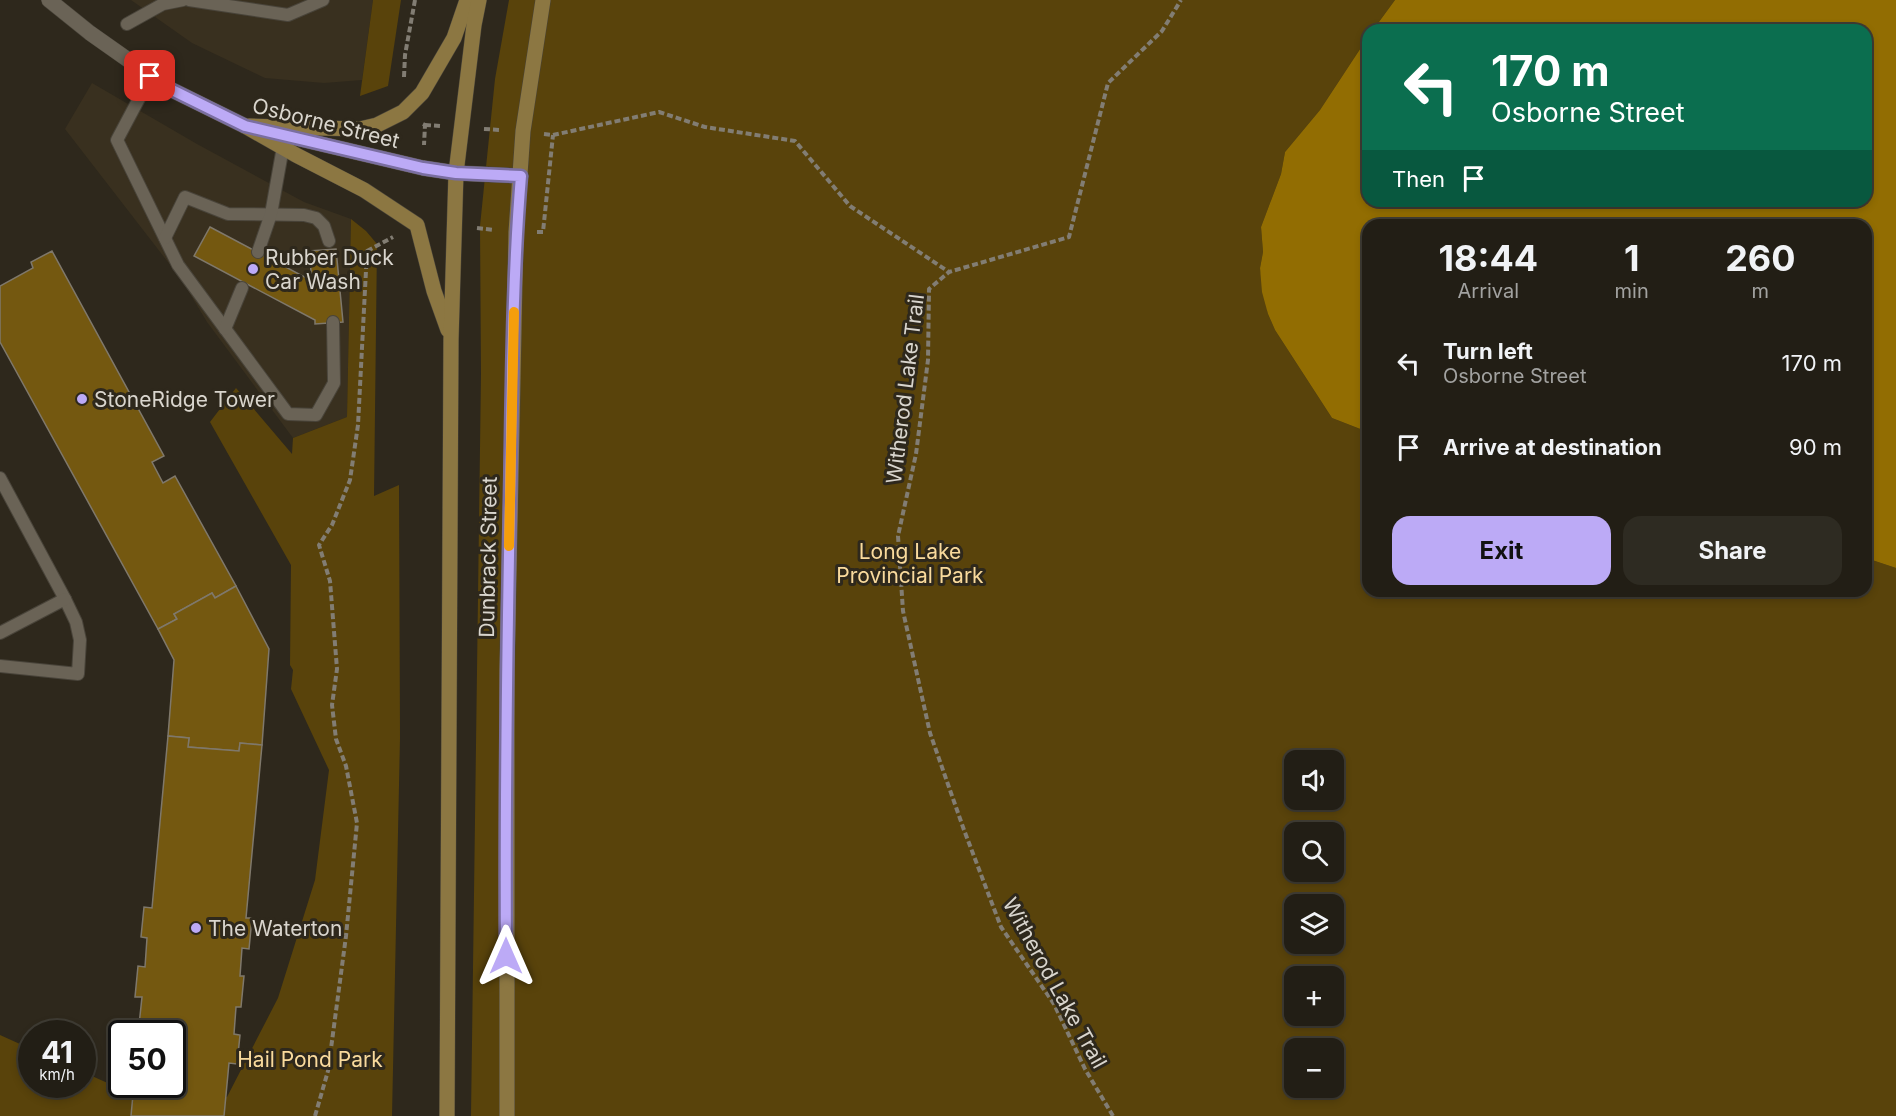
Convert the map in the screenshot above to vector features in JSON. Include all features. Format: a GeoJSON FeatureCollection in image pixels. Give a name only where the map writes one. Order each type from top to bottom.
{"type":"FeatureCollection","features":[{"type":"Feature","properties":{"kind":"main road"},"geometry":{"type":"LineString","coordinates":[[245,126],[360,129],[377,125],[403,111],[422,93],[454,38],[467,0]]}},
{"type":"Feature","properties":{"kind":"main road","name":"Dunbrack Street"},"geometry":{"type":"LineString","coordinates":[[447,1116],[451,340],[456,173],[479,0]]}},
{"type":"Feature","properties":{"kind":"main road","name":"Dunbrack Street"},"geometry":{"type":"LineString","coordinates":[[507,1116],[507,670],[516,232],[523,131],[543,0]]}},
{"type":"Feature","properties":{"kind":"main road"},"geometry":{"type":"LineString","coordinates":[[245,126],[364,190],[417,225],[434,291],[451,340]]}},
{"type":"Feature","properties":{"kind":"street","name":"Osborne Street"},"geometry":{"type":"LineString","coordinates":[[49,0],[90,33],[168,88],[245,126],[423,168],[456,173],[521,176]]}},
{"type":"Feature","properties":{"kind":"lane"},"geometry":{"type":"LineString","coordinates":[[127,24],[163,4],[183,0]]}},
{"type":"Feature","properties":{"kind":"lane"},"geometry":{"type":"LineString","coordinates":[[189,0],[288,15],[323,0]]}},
{"type":"Feature","properties":{"kind":"lane"},"geometry":{"type":"LineString","coordinates":[[150,76],[117,140],[178,265],[288,414],[316,415],[334,383],[333,322]]}},
{"type":"Feature","properties":{"kind":"lane"},"geometry":{"type":"LineString","coordinates":[[258,252],[271,214],[283,147]]}},
{"type":"Feature","properties":{"kind":"lane"},"geometry":{"type":"LineString","coordinates":[[165,238],[184,197],[228,214],[304,214],[316,218],[324,226],[329,241]]}},
{"type":"Feature","properties":{"kind":"lane"},"geometry":{"type":"LineString","coordinates":[[225,329],[242,288]]}},
{"type":"Feature","properties":{"kind":"lane"},"geometry":{"type":"LineString","coordinates":[[0,478],[65,599],[76,622],[80,640],[78,674],[0,666]]}},
{"type":"Feature","properties":{"kind":"lane"},"geometry":{"type":"LineString","coordinates":[[0,633],[65,599]]}},
{"type":"Feature","properties":{"kind":"path"},"geometry":{"type":"LineString","coordinates":[[415,0],[405,55],[403,111],[425,125],[553,135],[659,112],[705,127],[795,141],[850,206],[949,272]]}},
{"type":"Feature","properties":{"kind":"path","name":"Witherod Lake Trail"},"geometry":{"type":"LineString","coordinates":[[1113,1116],[1085,1069],[1053,1004],[1001,927],[964,830],[930,733],[903,611],[898,536],[916,454],[928,360],[929,290],[949,272],[1069,237],[1108,83],[1162,31],[1181,0]]}},
{"type":"Feature","properties":{"kind":"path"},"geometry":{"type":"LineString","coordinates":[[423,168],[425,125]]}},
{"type":"Feature","properties":{"kind":"path"},"geometry":{"type":"LineString","coordinates":[[315,1116],[328,1071],[346,936],[357,823],[346,766],[336,739],[332,705],[337,669],[330,581],[319,545],[332,525],[350,480],[358,425],[367,251],[417,225]]}},
{"type":"Feature","properties":{"kind":"shaded area"},"geometry":{"type":"Polygon","coordinates":[[[131,0],[373,0],[362,80],[324,83],[265,78],[192,43],[131,0]]]}},
{"type":"Feature","properties":{"kind":"shaded area"},"geometry":{"type":"Polygon","coordinates":[[[1395,0],[1896,0],[1896,568],[1872,560],[1872,219],[1362,219],[1362,430],[1332,418],[1275,330],[1262,292],[1260,268],[1263,252],[1261,227],[1281,174],[1285,152],[1320,110],[1362,46],[1362,207],[1872,207],[1872,24],[1377,24],[1395,0]]]}},
{"type":"Feature","properties":{"kind":"shaded area"},"geometry":{"type":"Polygon","coordinates":[[[92,83],[304,202],[351,219],[347,417],[293,438],[207,322],[181,279],[65,129],[92,83]]]}},
{"type":"Feature","properties":{"kind":"green space"},"geometry":{"type":"Polygon","coordinates":[[[373,0],[401,0],[388,86],[360,96],[373,0]]]}},
{"type":"Feature","properties":{"kind":"green space","name":"Long Lake Provincial Park"},"geometry":{"type":"Polygon","coordinates":[[[509,0],[1395,0],[1377,24],[1362,24],[1362,46],[1320,110],[1285,152],[1281,174],[1261,227],[1263,252],[1260,268],[1268,314],[1275,330],[1332,418],[1362,430],[1362,597],[1872,597],[1872,560],[1896,568],[1896,1116],[471,1116],[481,374],[480,226],[495,79],[509,0]]]}},
{"type":"Feature","properties":{"kind":"green space","name":"Hail Pond Park"},"geometry":{"type":"Polygon","coordinates":[[[351,219],[377,244],[374,496],[399,485],[400,738],[392,1116],[0,1116],[0,1035],[18,1043],[18,1098],[96,1098],[96,1078],[108,1083],[108,1098],[141,1098],[159,1106],[227,1097],[278,998],[315,880],[329,770],[291,689],[293,670],[290,665],[291,565],[210,422],[236,388],[292,454],[293,438],[347,417],[351,219]]]}},
{"type":"Feature","properties":{"kind":"building","name":"Rubber Duck Car Wash"},"geometry":{"type":"Polygon","coordinates":[[[210,227],[312,281],[309,251],[336,249],[343,322],[315,324],[315,320],[194,256],[210,227]]]}},
{"type":"Feature","properties":{"kind":"building","name":"StoneRidge Tower"},"geometry":{"type":"Polygon","coordinates":[[[52,251],[164,456],[152,462],[163,483],[175,476],[236,586],[215,598],[212,593],[174,614],[177,619],[158,629],[0,342],[0,286],[33,268],[31,262],[52,251]]]}},
{"type":"Feature","properties":{"kind":"building"},"geometry":{"type":"Polygon","coordinates":[[[236,586],[269,649],[262,745],[240,743],[239,751],[188,747],[189,738],[168,736],[174,660],[158,629],[177,619],[174,614],[212,593],[215,598],[236,586]]]}},
{"type":"Feature","properties":{"kind":"building","name":"The Waterton"},"geometry":{"type":"Polygon","coordinates":[[[168,736],[189,738],[188,747],[239,751],[240,743],[262,745],[246,918],[252,918],[249,949],[242,948],[240,976],[244,976],[241,1007],[236,1007],[234,1034],[240,1035],[237,1064],[229,1063],[224,1116],[131,1116],[133,1098],[186,1098],[186,1020],[140,1020],[142,997],[135,997],[138,966],[145,967],[147,938],[141,937],[144,907],[152,908],[168,736]]]}},
{"type":"Feature","properties":{"kind":"slow traffic"},"geometry":{"type":"LineString","coordinates":[[509,546],[514,312]]}},
{"type":"Feature","properties":{"kind":"place","name":"Rubber Duck Car Wash"},"geometry":{"type":"Point","coordinates":[253,269]}},
{"type":"Feature","properties":{"kind":"place","name":"StoneRidge Tower"},"geometry":{"type":"Point","coordinates":[82,399]}},
{"type":"Feature","properties":{"kind":"place","name":"The Waterton"},"geometry":{"type":"Point","coordinates":[196,928]}},
{"type":"Feature","properties":{"kind":"route"},"geometry":{"type":"LineString","coordinates":[[150,76],[168,88],[245,126],[423,168],[456,173],[521,176],[516,232],[507,670],[506,956]]}}]}
